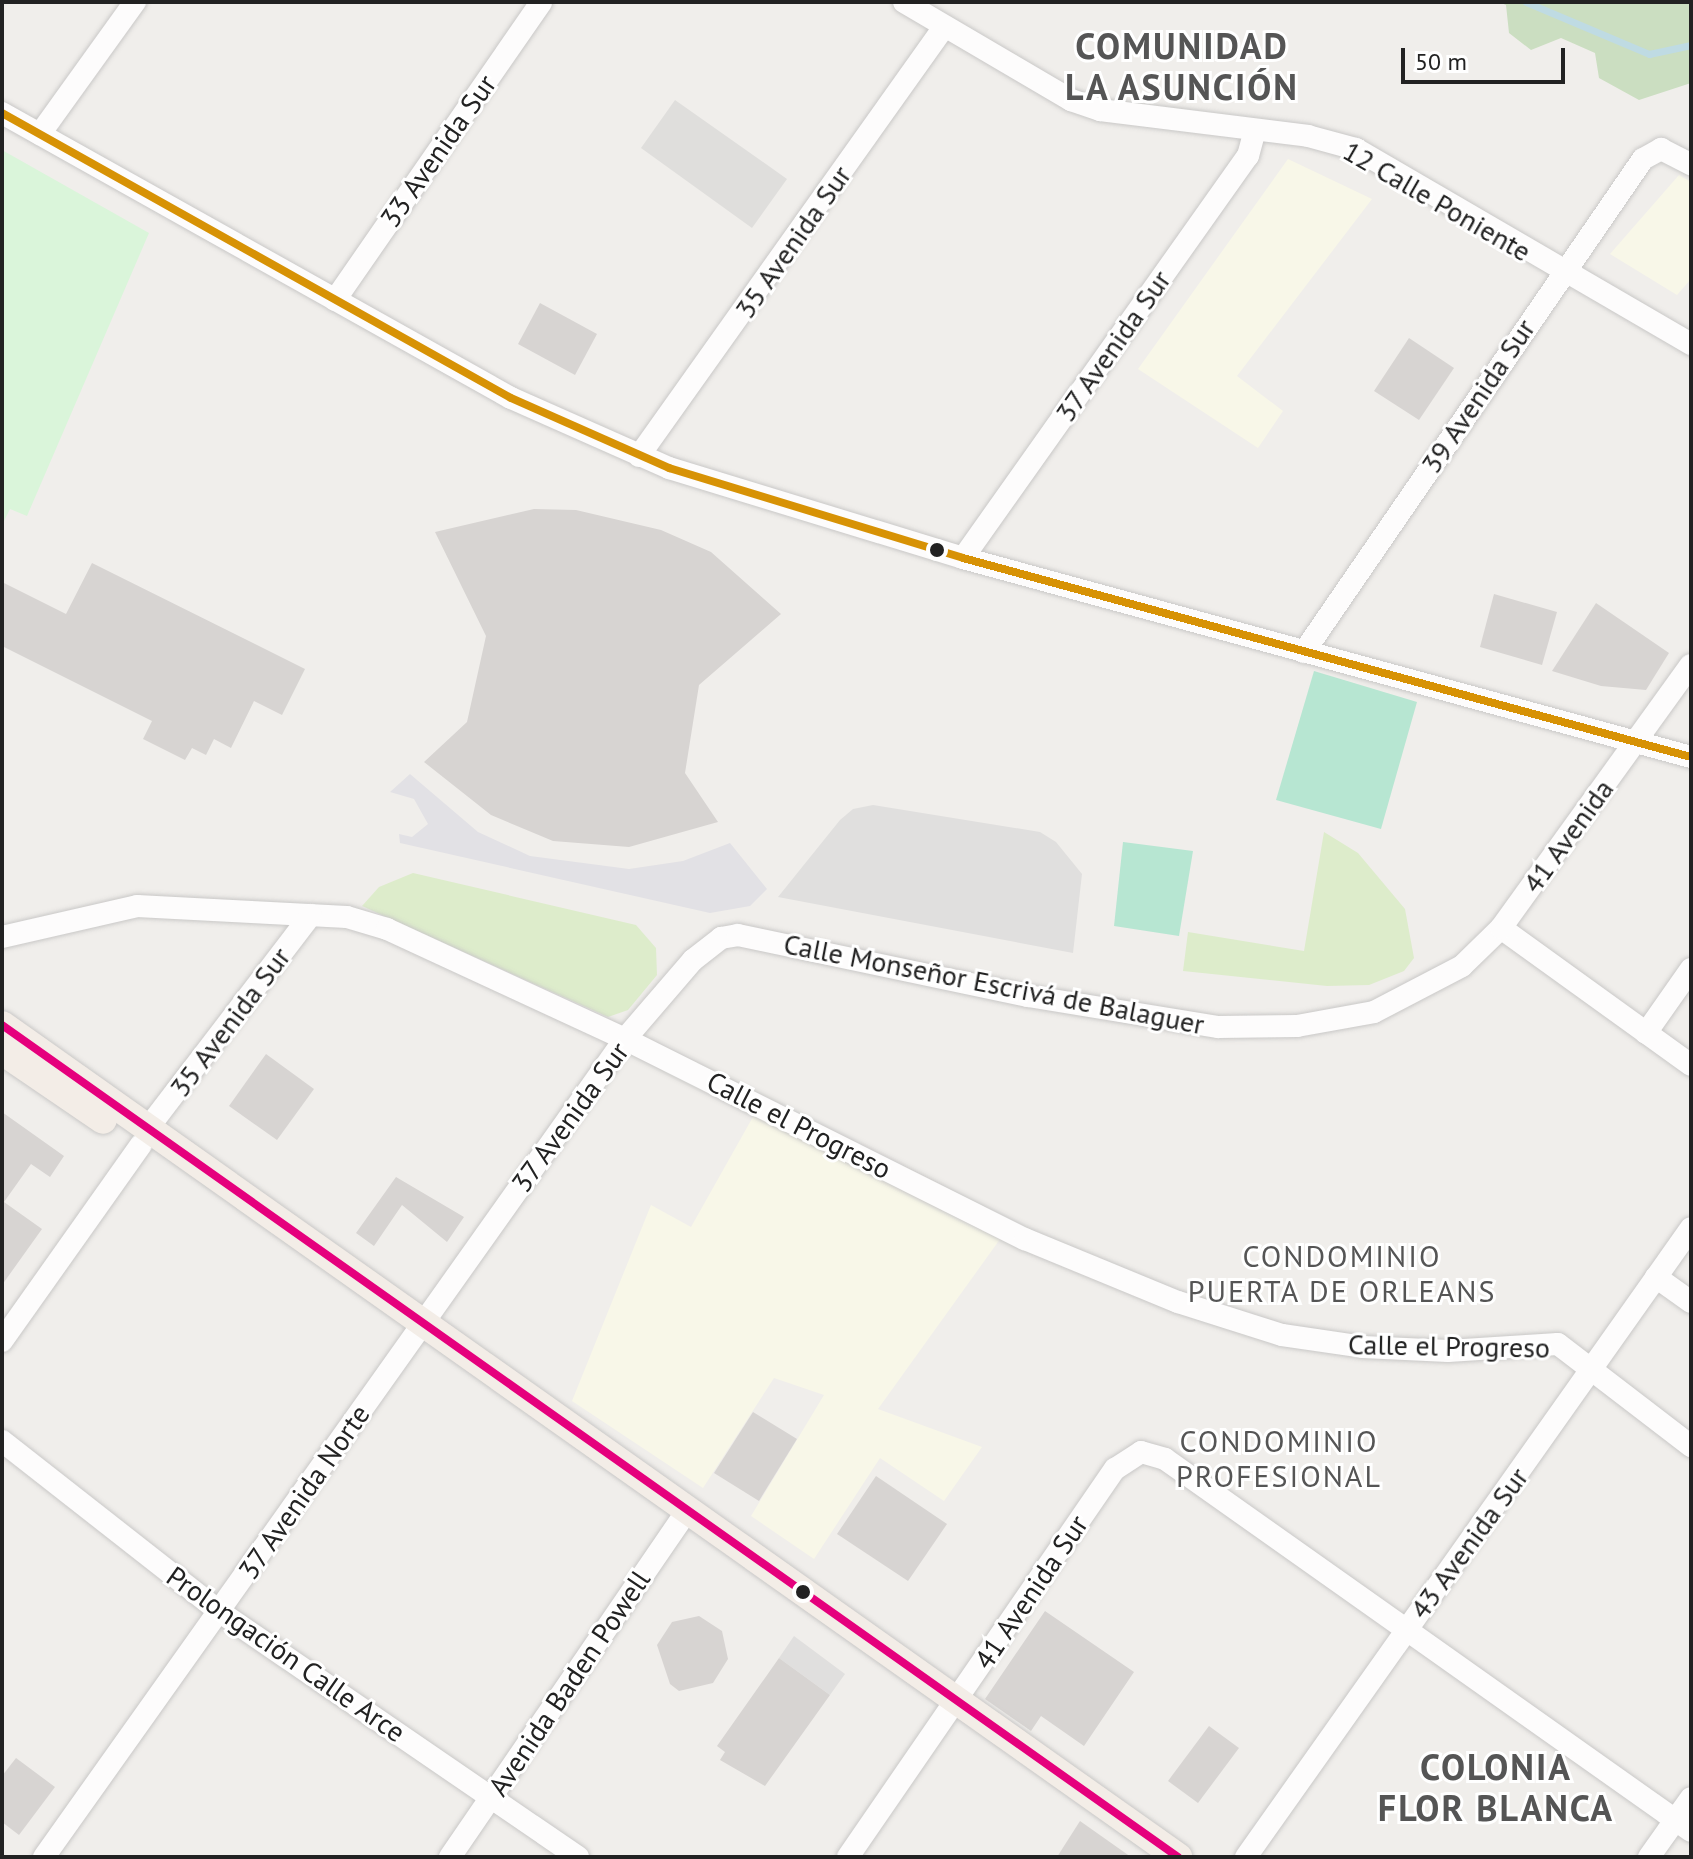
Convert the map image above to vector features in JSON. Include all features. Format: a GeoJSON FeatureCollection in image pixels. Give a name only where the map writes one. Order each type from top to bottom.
{"type":"FeatureCollection","features":[{"type":"Feature","properties":{"kind":"main road"},"geometry":{"type":"LineString","coordinates":[[2,1025],[145,1137],[952,1707],[1178,1857]]}},
{"type":"Feature","properties":{"kind":"main road"},"geometry":{"type":"LineString","coordinates":[[2,1051],[145,1137]]}},
{"type":"Feature","properties":{"kind":"main road"},"geometry":{"type":"LineString","coordinates":[[952,1707],[1146,1857]]}},
{"type":"Feature","properties":{"kind":"street"},"geometry":{"type":"LineString","coordinates":[[40,134],[135,2]]}},
{"type":"Feature","properties":{"kind":"street","name":"33 Avenida Sur"},"geometry":{"type":"LineString","coordinates":[[335,300],[541,2]]}},
{"type":"Feature","properties":{"kind":"street","name":"12 Calle Poniente"},"geometry":{"type":"LineString","coordinates":[[904,2],[1071,100],[1100,110],[1255,130],[1356,149],[1561,274],[1691,344]]}},
{"type":"Feature","properties":{"kind":"street","name":"35 Avenida Sur"},"geometry":{"type":"LineString","coordinates":[[639,456],[944,27]]}},
{"type":"Feature","properties":{"kind":"street"},"geometry":{"type":"LineString","coordinates":[[2,113],[511,398],[639,456],[963,558],[1691,757]]}},
{"type":"Feature","properties":{"kind":"street","name":"37 Avenida Sur"},"geometry":{"type":"LineString","coordinates":[[963,558],[1248,156],[1255,130]]}},
{"type":"Feature","properties":{"kind":"street","name":"39 Avenida Sur"},"geometry":{"type":"LineString","coordinates":[[1304,652],[1561,274],[1643,159],[1661,149],[1691,164]]}},
{"type":"Feature","properties":{"kind":"street","name":"41 Avenida"},"geometry":{"type":"LineString","coordinates":[[1391,1004],[1462,966],[1501,928],[1691,665]]}},
{"type":"Feature","properties":{"kind":"street","name":"Calle el Progreso"},"geometry":{"type":"LineString","coordinates":[[2,937],[137,906],[311,915],[387,929],[625,1039],[1025,1239],[1207,1313],[1282,1335],[1382,1348],[1558,1344],[1590,1373],[1691,1446]]}},
{"type":"Feature","properties":{"kind":"street","name":"35 Avenida Sur"},"geometry":{"type":"LineString","coordinates":[[2,1341],[145,1137],[311,915]]}},
{"type":"Feature","properties":{"kind":"street"},"geometry":{"type":"LineString","coordinates":[[1501,928],[1691,1065]]}},
{"type":"Feature","properties":{"kind":"street","name":"37 Avenida Sur"},"geometry":{"type":"LineString","coordinates":[[417,1329],[625,1039],[693,960],[721,938],[738,935]]}},
{"type":"Feature","properties":{"kind":"street","name":"Calle Monseñor Escrivá de Balaguer"},"geometry":{"type":"LineString","coordinates":[[738,935],[1028,996],[1218,1027],[1297,1026],[1391,1004]]}},
{"type":"Feature","properties":{"kind":"street"},"geometry":{"type":"LineString","coordinates":[[1646,1033],[1691,969]]}},
{"type":"Feature","properties":{"kind":"street","name":"43 Avenida Sur"},"geometry":{"type":"LineString","coordinates":[[1246,1857],[1691,1228]]}},
{"type":"Feature","properties":{"kind":"street"},"geometry":{"type":"LineString","coordinates":[[1656,1277],[1691,1302]]}},
{"type":"Feature","properties":{"kind":"street","name":"37 Avenida Norte"},"geometry":{"type":"LineString","coordinates":[[44,1857],[417,1329]]}},
{"type":"Feature","properties":{"kind":"street","name":"Prolongación Calle Arce"},"geometry":{"type":"LineString","coordinates":[[2,1441],[220,1612],[578,1857]]}},
{"type":"Feature","properties":{"kind":"street","name":"41 Avenida Sur"},"geometry":{"type":"LineString","coordinates":[[848,1857],[1115,1469],[1132,1453],[1155,1453],[1407,1630]]}},
{"type":"Feature","properties":{"kind":"street","name":"Avenida Baden Powell"},"geometry":{"type":"LineString","coordinates":[[450,1857],[683,1517]]}},
{"type":"Feature","properties":{"kind":"street"},"geometry":{"type":"LineString","coordinates":[[1407,1630],[1683,1826]]}},
{"type":"Feature","properties":{"kind":"street"},"geometry":{"type":"LineString","coordinates":[[1649,1857],[1683,1826],[1691,1798]]}},
{"type":"Feature","properties":{"kind":"shaded area"},"geometry":{"type":"Polygon","coordinates":[[[675,100],[787,179],[752,228],[641,148],[675,100]]]}},
{"type":"Feature","properties":{"kind":"shaded area"},"geometry":{"type":"Polygon","coordinates":[[[1288,159],[1372,199],[1237,376],[1283,411],[1258,448],[1138,369],[1288,159]]]}},
{"type":"Feature","properties":{"kind":"shaded area"},"geometry":{"type":"Polygon","coordinates":[[[1679,175],[1691,182],[1691,279],[1677,295],[1610,254],[1679,175]]]}},
{"type":"Feature","properties":{"kind":"shaded area"},"geometry":{"type":"Polygon","coordinates":[[[410,774],[478,832],[530,856],[629,869],[683,861],[730,843],[767,889],[750,906],[710,913],[400,843],[399,834],[412,837],[428,824],[414,799],[390,792],[410,774]]]}},
{"type":"Feature","properties":{"kind":"shaded area"},"geometry":{"type":"Polygon","coordinates":[[[873,805],[1040,832],[1056,842],[1082,874],[1073,953],[778,897],[840,820],[853,809],[873,805]]]}},
{"type":"Feature","properties":{"kind":"shaded area"},"geometry":{"type":"Polygon","coordinates":[[[754,1115],[1003,1235],[878,1409],[982,1447],[944,1501],[880,1458],[814,1559],[751,1516],[824,1395],[774,1378],[703,1488],[572,1401],[651,1205],[691,1227],[754,1115]]]}},
{"type":"Feature","properties":{"kind":"shaded area"},"geometry":{"type":"Polygon","coordinates":[[[794,1636],[845,1674],[830,1695],[779,1658],[794,1636]]]}},
{"type":"Feature","properties":{"kind":"green space"},"geometry":{"type":"Polygon","coordinates":[[[1499,2],[1691,2],[1691,83],[1639,100],[1599,78],[1595,53],[1561,38],[1531,50],[1509,33],[1506,5],[1499,2]]]}},
{"type":"Feature","properties":{"kind":"green space"},"geometry":{"type":"Polygon","coordinates":[[[2,150],[149,233],[27,516],[10,509],[2,525],[2,150]]]}},
{"type":"Feature","properties":{"kind":"green space"},"geometry":{"type":"Polygon","coordinates":[[[1314,671],[1417,702],[1381,829],[1276,800],[1314,671]]]}},
{"type":"Feature","properties":{"kind":"green space"},"geometry":{"type":"Polygon","coordinates":[[[1324,832],[1358,853],[1405,909],[1414,958],[1404,971],[1369,985],[1327,986],[1183,971],[1188,932],[1304,951],[1324,832]]]}},
{"type":"Feature","properties":{"kind":"green space"},"geometry":{"type":"Polygon","coordinates":[[[1123,842],[1193,851],[1179,936],[1114,926],[1123,842]]]}},
{"type":"Feature","properties":{"kind":"green space"},"geometry":{"type":"Polygon","coordinates":[[[413,873],[636,925],[656,948],[657,975],[628,1010],[608,1017],[362,906],[379,887],[413,873]]]}},
{"type":"Feature","properties":{"kind":"building"},"geometry":{"type":"Polygon","coordinates":[[[540,303],[597,334],[575,375],[518,344],[540,303]]]}},
{"type":"Feature","properties":{"kind":"building"},"geometry":{"type":"Polygon","coordinates":[[[1409,338],[1454,368],[1419,420],[1374,391],[1409,338]]]}},
{"type":"Feature","properties":{"kind":"building"},"geometry":{"type":"Polygon","coordinates":[[[534,509],[576,510],[661,530],[711,552],[781,614],[699,685],[685,773],[718,822],[629,847],[553,841],[491,815],[424,762],[467,722],[486,636],[435,532],[534,509]]]}},
{"type":"Feature","properties":{"kind":"building"},"geometry":{"type":"Polygon","coordinates":[[[92,563],[305,669],[282,715],[254,701],[231,748],[214,739],[206,755],[192,748],[185,760],[143,739],[152,721],[2,646],[2,582],[66,614],[92,563]]]}},
{"type":"Feature","properties":{"kind":"building"},"geometry":{"type":"Polygon","coordinates":[[[1494,594],[1557,612],[1542,665],[1480,647],[1494,594]]]}},
{"type":"Feature","properties":{"kind":"building"},"geometry":{"type":"Polygon","coordinates":[[[1596,603],[1669,653],[1646,690],[1601,686],[1552,671],[1596,603]]]}},
{"type":"Feature","properties":{"kind":"building"},"geometry":{"type":"Polygon","coordinates":[[[266,1054],[314,1089],[277,1140],[229,1106],[266,1054]]]}},
{"type":"Feature","properties":{"kind":"building"},"geometry":{"type":"Polygon","coordinates":[[[2,1112],[64,1156],[50,1177],[31,1164],[4,1202],[42,1229],[2,1285],[2,1112]]]}},
{"type":"Feature","properties":{"kind":"building"},"geometry":{"type":"Polygon","coordinates":[[[396,1177],[464,1217],[447,1242],[402,1205],[374,1246],[356,1233],[396,1177]]]}},
{"type":"Feature","properties":{"kind":"building"},"geometry":{"type":"Polygon","coordinates":[[[753,1412],[797,1439],[759,1501],[714,1473],[753,1412]]]}},
{"type":"Feature","properties":{"kind":"building"},"geometry":{"type":"Polygon","coordinates":[[[876,1476],[947,1524],[908,1581],[837,1534],[876,1476]]]}},
{"type":"Feature","properties":{"kind":"building"},"geometry":{"type":"Polygon","coordinates":[[[1045,1611],[1134,1672],[1084,1746],[1041,1716],[1031,1731],[985,1699],[1045,1611]]]}},
{"type":"Feature","properties":{"kind":"building"},"geometry":{"type":"Polygon","coordinates":[[[699,1616],[722,1631],[728,1659],[713,1683],[679,1691],[670,1684],[657,1645],[672,1622],[699,1616]]]}},
{"type":"Feature","properties":{"kind":"building"},"geometry":{"type":"Polygon","coordinates":[[[779,1658],[830,1695],[765,1786],[720,1760],[725,1752],[717,1746],[779,1658]]]}},
{"type":"Feature","properties":{"kind":"building"},"geometry":{"type":"Polygon","coordinates":[[[1209,1726],[1239,1748],[1198,1803],[1168,1781],[1209,1726]]]}},
{"type":"Feature","properties":{"kind":"building"},"geometry":{"type":"Polygon","coordinates":[[[16,1758],[55,1787],[19,1835],[2,1822],[2,1776],[16,1758]]]}},
{"type":"Feature","properties":{"kind":"building"},"geometry":{"type":"Polygon","coordinates":[[[1080,1821],[1131,1857],[1057,1857],[1080,1821]]]}},
{"type":"Feature","properties":{"kind":"waterway"},"geometry":{"type":"LineString","coordinates":[[1526,2],[1649,54],[1691,45]]}},
{"type":"Feature","properties":{"kind":"transit line"},"geometry":{"type":"LineString","coordinates":[[2,113],[511,398],[669,468],[963,558],[1691,757]]}},
{"type":"Feature","properties":{"kind":"transit line"},"geometry":{"type":"LineString","coordinates":[[2,1025],[1178,1857]]}},
{"type":"Feature","properties":{"kind":"district","name":"COMUNIDAD LA ASUNCIÓN"},"geometry":{"type":"Point","coordinates":[1182,66]}},
{"type":"Feature","properties":{"kind":"district","name":"CONDOMINIO PUERTA DE ORLEANS"},"geometry":{"type":"Point","coordinates":[1342,1273]}},
{"type":"Feature","properties":{"kind":"district","name":"CONDOMINIO PROFESIONAL"},"geometry":{"type":"Point","coordinates":[1279,1458]}},
{"type":"Feature","properties":{"kind":"district","name":"COLONIA FLOR BLANCA"},"geometry":{"type":"Point","coordinates":[1496,1786]}}]}
